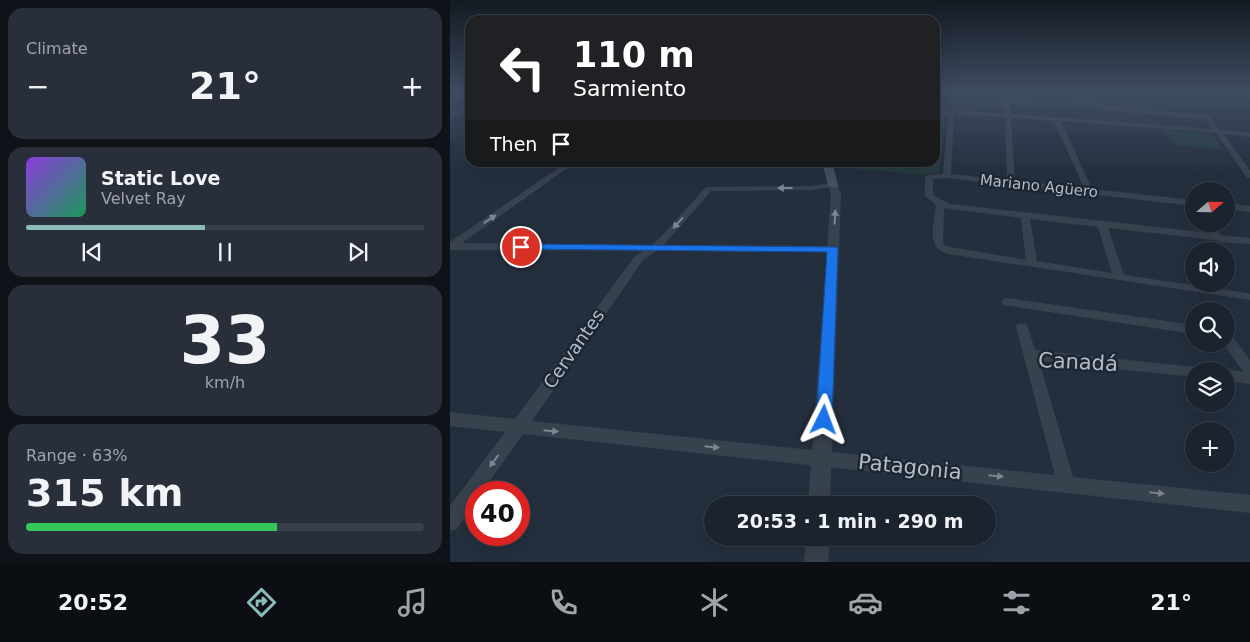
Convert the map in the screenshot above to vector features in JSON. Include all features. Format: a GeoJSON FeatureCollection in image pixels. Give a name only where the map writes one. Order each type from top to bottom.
{"type":"FeatureCollection","features":[{"type":"Feature","properties":{"kind":"main road"},"geometry":{"type":"LineString","coordinates":[[828,167],[833,185]]}},
{"type":"Feature","properties":{"kind":"street"},"geometry":{"type":"LineString","coordinates":[[951,119],[947,176],[929,177],[929,196],[940,204],[949,207],[1102,226],[1250,241]]}},
{"type":"Feature","properties":{"kind":"street"},"geometry":{"type":"LineString","coordinates":[[1008,119],[1011,183]]}},
{"type":"Feature","properties":{"kind":"street"},"geometry":{"type":"LineString","coordinates":[[1048,119],[1220,131],[1250,135]]}},
{"type":"Feature","properties":{"kind":"street"},"geometry":{"type":"LineString","coordinates":[[1211,119],[1250,176]]}},
{"type":"Feature","properties":{"kind":"street"},"geometry":{"type":"LineString","coordinates":[[1057,120],[1088,191]]}},
{"type":"Feature","properties":{"kind":"street"},"geometry":{"type":"LineString","coordinates":[[450,247],[566,167]]}},
{"type":"Feature","properties":{"kind":"street","name":"Mariano Agüero"},"geometry":{"type":"LineString","coordinates":[[947,176],[1185,203]]}},
{"type":"Feature","properties":{"kind":"street"},"geometry":{"type":"LineString","coordinates":[[820,496],[836,195],[833,185]]}},
{"type":"Feature","properties":{"kind":"street","name":"Cervantes"},"geometry":{"type":"LineString","coordinates":[[450,522],[639,258],[663,241],[711,188],[811,188],[833,185]]}},
{"type":"Feature","properties":{"kind":"street"},"geometry":{"type":"LineString","coordinates":[[940,204],[938,243],[941,248],[955,253],[1247,297]]}},
{"type":"Feature","properties":{"kind":"street"},"geometry":{"type":"LineString","coordinates":[[1235,207],[1250,209]]}},
{"type":"Feature","properties":{"kind":"street"},"geometry":{"type":"LineString","coordinates":[[1025,216],[1032,264]]}},
{"type":"Feature","properties":{"kind":"street"},"geometry":{"type":"LineString","coordinates":[[1102,226],[1119,278]]}},
{"type":"Feature","properties":{"kind":"street"},"geometry":{"type":"LineString","coordinates":[[1213,232],[1219,239]]}},
{"type":"Feature","properties":{"kind":"street"},"geometry":{"type":"LineString","coordinates":[[450,247],[833,249]]}},
{"type":"Feature","properties":{"kind":"street"},"geometry":{"type":"LineString","coordinates":[[1007,302],[1185,329]]}},
{"type":"Feature","properties":{"kind":"street"},"geometry":{"type":"LineString","coordinates":[[1022,327],[1030,356]]}},
{"type":"Feature","properties":{"kind":"street"},"geometry":{"type":"LineString","coordinates":[[1235,349],[1250,370]]}},
{"type":"Feature","properties":{"kind":"street","name":"Canadá"},"geometry":{"type":"LineString","coordinates":[[1066,483],[1030,356],[1185,371]]}},
{"type":"Feature","properties":{"kind":"street"},"geometry":{"type":"LineString","coordinates":[[1235,376],[1250,378]]}},
{"type":"Feature","properties":{"kind":"street","name":"Patagonia"},"geometry":{"type":"LineString","coordinates":[[450,419],[518,428],[1066,483],[1250,504]]}},
{"type":"Feature","properties":{"kind":"street"},"geometry":{"type":"LineString","coordinates":[[816,562],[817,546]]}},
{"type":"Feature","properties":{"kind":"green space"},"geometry":{"type":"Polygon","coordinates":[[[940,119],[946,119],[940,164],[940,119]]]}},
{"type":"Feature","properties":{"kind":"green space"},"geometry":{"type":"Polygon","coordinates":[[[1163,130],[1211,134],[1225,150],[1176,145],[1163,130]]]}},
{"type":"Feature","properties":{"kind":"green space"},"geometry":{"type":"Polygon","coordinates":[[[836,167],[940,167],[939,172],[925,175],[836,167]]]}},
{"type":"Feature","properties":{"kind":"waterway"},"geometry":{"type":"LineString","coordinates":[[450,145],[454,144],[451,145]]}},
{"type":"Feature","properties":{"kind":"route"},"geometry":{"type":"LineString","coordinates":[[521,247],[833,249],[824,420]]}}]}
